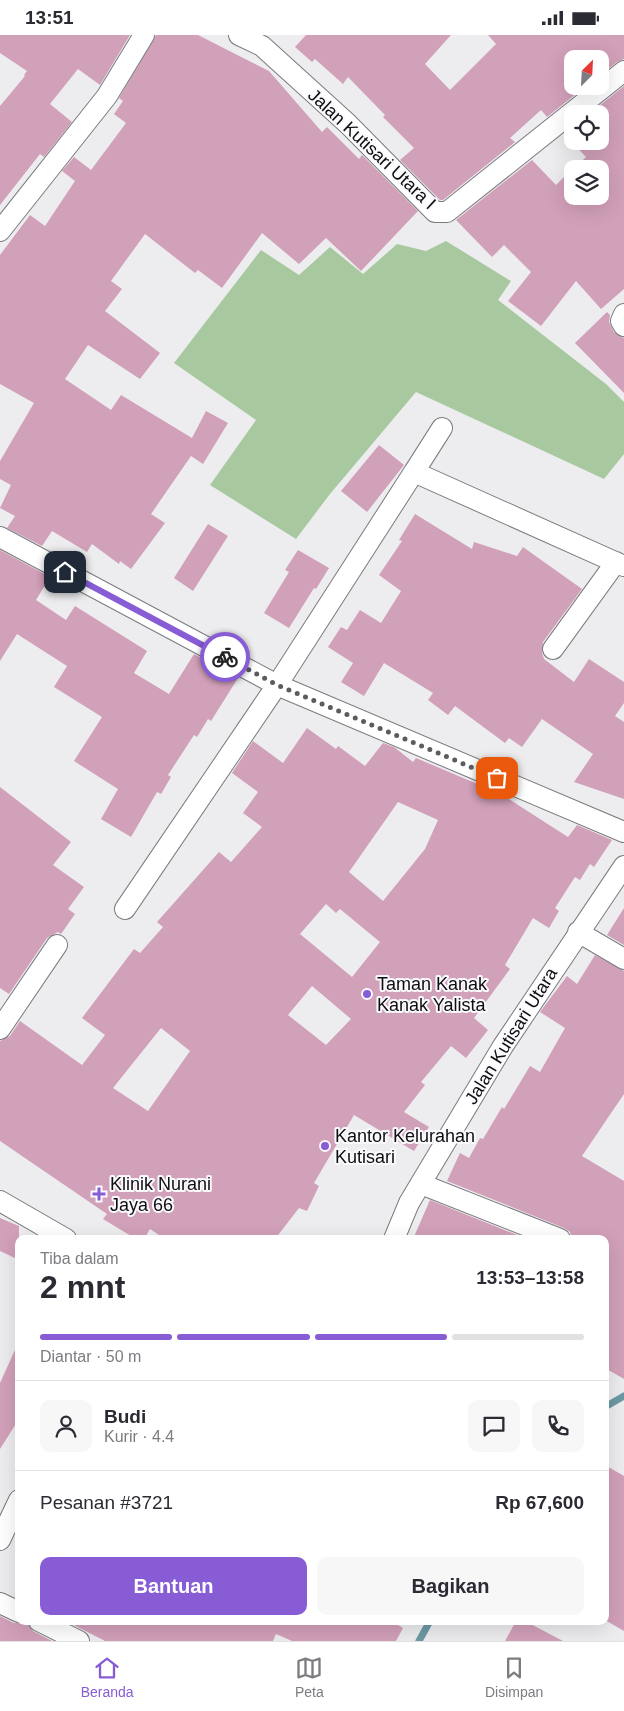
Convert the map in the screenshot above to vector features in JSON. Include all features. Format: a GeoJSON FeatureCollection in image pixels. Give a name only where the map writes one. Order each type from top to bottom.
{"type":"FeatureCollection","features":[{"type":"Feature","properties":{"kind":"street"},"geometry":{"type":"LineString","coordinates":[[0,231],[107,96],[144,35]]}},
{"type":"Feature","properties":{"kind":"street","name":"Jalan Kutisari Utara I"},"geometry":{"type":"LineString","coordinates":[[239,35],[262,46],[348,123],[435,212],[447,212],[624,71]]}},
{"type":"Feature","properties":{"kind":"street"},"geometry":{"type":"LineString","coordinates":[[624,313],[621,321],[624,326]]}},
{"type":"Feature","properties":{"kind":"street"},"geometry":{"type":"LineString","coordinates":[[125,909],[277,685],[442,428]]}},
{"type":"Feature","properties":{"kind":"street"},"geometry":{"type":"LineString","coordinates":[[414,472],[620,564],[553,649]]}},
{"type":"Feature","properties":{"kind":"street"},"geometry":{"type":"LineString","coordinates":[[0,537],[277,685],[624,832]]}},
{"type":"Feature","properties":{"kind":"street","name":"Jalan Kutisari Utara"},"geometry":{"type":"LineString","coordinates":[[396,1235],[409,1203],[503,1045],[624,866]]}},
{"type":"Feature","properties":{"kind":"street"},"geometry":{"type":"LineString","coordinates":[[578,932],[624,959]]}},
{"type":"Feature","properties":{"kind":"street"},"geometry":{"type":"LineString","coordinates":[[0,1029],[57,945]]}},
{"type":"Feature","properties":{"kind":"street"},"geometry":{"type":"LineString","coordinates":[[421,1184],[550,1235]]}},
{"type":"Feature","properties":{"kind":"street"},"geometry":{"type":"LineString","coordinates":[[0,1201],[59,1235]]}},
{"type":"Feature","properties":{"kind":"street"},"geometry":{"type":"LineString","coordinates":[[0,1541],[15,1509]]}},
{"type":"Feature","properties":{"kind":"street"},"geometry":{"type":"LineString","coordinates":[[0,1603],[15,1610]]}},
{"type":"Feature","properties":{"kind":"street"},"geometry":{"type":"LineString","coordinates":[[47,1625],[79,1641]]}},
{"type":"Feature","properties":{"kind":"green space"},"geometry":{"type":"Polygon","coordinates":[[[446,241],[511,281],[498,300],[606,384],[624,402],[624,454],[604,479],[416,392],[330,494],[296,539],[210,485],[256,420],[174,363],[261,250],[299,275],[330,247],[363,274],[397,244],[426,251],[446,241]]]}},
{"type":"Feature","properties":{"kind":"building"},"geometry":{"type":"Polygon","coordinates":[[[0,35],[130,35],[100,85],[78,69],[50,104],[72,122],[44,157],[40,154],[0,205],[0,106],[27,71],[0,53],[0,35]]]}},
{"type":"Feature","properties":{"kind":"building"},"geometry":{"type":"Polygon","coordinates":[[[156,35],[198,35],[269,71],[322,132],[327,127],[359,159],[362,155],[418,211],[361,271],[326,238],[299,264],[262,233],[222,288],[198,270],[195,273],[145,234],[111,281],[122,289],[105,311],[160,353],[140,379],[88,345],[65,379],[111,410],[121,395],[192,438],[206,411],[228,423],[203,464],[191,456],[151,514],[165,523],[131,569],[120,561],[119,564],[92,544],[87,552],[52,531],[42,546],[7,528],[15,516],[0,508],[11,485],[0,479],[0,461],[34,403],[0,384],[0,255],[30,215],[45,226],[75,181],[62,171],[74,157],[91,170],[126,123],[114,114],[123,101],[119,98],[156,35]]]}},
{"type":"Feature","properties":{"kind":"building"},"geometry":{"type":"Polygon","coordinates":[[[306,35],[451,35],[425,64],[450,90],[496,44],[488,35],[624,35],[624,59],[609,68],[609,50],[564,50],[564,95],[575,95],[547,117],[541,110],[510,138],[515,142],[443,200],[440,200],[400,160],[414,148],[383,117],[385,115],[348,77],[343,84],[315,59],[312,62],[295,47],[306,35]]]}},
{"type":"Feature","properties":{"kind":"building"},"geometry":{"type":"Polygon","coordinates":[[[624,86],[624,289],[601,309],[576,281],[541,326],[508,301],[531,272],[504,245],[492,257],[456,220],[532,160],[556,185],[564,177],[564,205],[609,205],[609,160],[583,160],[586,157],[579,150],[609,150],[609,105],[600,105],[624,86]]]}},
{"type":"Feature","properties":{"kind":"building"},"geometry":{"type":"Polygon","coordinates":[[[607,312],[610,315],[609,322],[614,332],[624,338],[624,393],[575,343],[607,312]]]}},
{"type":"Feature","properties":{"kind":"building"},"geometry":{"type":"Polygon","coordinates":[[[379,445],[404,465],[367,512],[341,491],[379,445]]]}},
{"type":"Feature","properties":{"kind":"building"},"geometry":{"type":"Polygon","coordinates":[[[415,514],[472,549],[474,542],[517,556],[523,547],[582,589],[543,642],[542,653],[544,659],[574,682],[589,659],[624,682],[624,703],[615,716],[624,722],[624,799],[574,782],[593,754],[542,719],[522,747],[509,738],[505,743],[455,706],[448,715],[428,700],[433,693],[384,663],[364,696],[341,682],[353,663],[328,647],[341,627],[347,630],[360,610],[381,623],[401,591],[379,575],[402,541],[399,540],[415,514]]]}},
{"type":"Feature","properties":{"kind":"building"},"geometry":{"type":"Polygon","coordinates":[[[208,524],[228,536],[193,591],[174,578],[208,524]]]}},
{"type":"Feature","properties":{"kind":"building"},"geometry":{"type":"Polygon","coordinates":[[[0,550],[50,577],[36,600],[66,620],[75,606],[147,651],[134,673],[169,694],[194,654],[238,678],[211,721],[208,719],[197,737],[194,735],[168,775],[171,777],[161,794],[157,792],[131,837],[101,819],[118,789],[74,761],[102,717],[54,687],[67,666],[17,634],[0,661],[0,550]]]}},
{"type":"Feature","properties":{"kind":"building"},"geometry":{"type":"Polygon","coordinates":[[[298,550],[329,568],[289,628],[264,613],[289,572],[285,570],[298,550]]]}},
{"type":"Feature","properties":{"kind":"building"},"geometry":{"type":"Polygon","coordinates":[[[307,728],[336,749],[338,746],[365,766],[383,743],[394,747],[413,762],[416,758],[501,794],[568,837],[577,825],[612,840],[594,867],[590,864],[580,880],[575,877],[555,908],[559,911],[549,928],[533,918],[505,965],[510,969],[474,1018],[488,1030],[466,1058],[451,1046],[421,1082],[425,1085],[404,1112],[429,1127],[414,1151],[354,1115],[314,1183],[319,1186],[307,1211],[299,1208],[278,1235],[159,1235],[150,1229],[146,1235],[129,1235],[103,1219],[107,1214],[0,1141],[0,1041],[10,1036],[20,1021],[82,1065],[105,1035],[82,1018],[134,949],[140,953],[163,927],[157,922],[219,852],[231,862],[262,827],[243,813],[258,792],[232,773],[253,741],[283,763],[307,728]],[[398,802],[349,872],[383,901],[425,849],[438,820],[398,802]],[[326,904],[300,934],[352,977],[380,942],[340,909],[336,913],[326,904]],[[312,986],[288,1015],[326,1045],[351,1019],[312,986]],[[161,1028],[113,1088],[148,1111],[190,1051],[161,1028]]]}},
{"type":"Feature","properties":{"kind":"building"},"geometry":{"type":"Polygon","coordinates":[[[0,787],[71,842],[53,865],[84,887],[68,909],[75,914],[61,934],[58,932],[47,938],[9,994],[0,988],[0,787]]]}},
{"type":"Feature","properties":{"kind":"building"},"geometry":{"type":"Polygon","coordinates":[[[624,908],[624,945],[607,935],[624,908]]]}},
{"type":"Feature","properties":{"kind":"building"},"geometry":{"type":"Polygon","coordinates":[[[595,955],[624,971],[624,1094],[582,1156],[624,1181],[624,1379],[609,1370],[609,1235],[571,1235],[564,1228],[447,1181],[460,1153],[469,1158],[480,1138],[483,1139],[502,1107],[504,1109],[530,1066],[540,1072],[565,1028],[540,1012],[567,976],[577,984],[595,955]]]}},
{"type":"Feature","properties":{"kind":"building"},"geometry":{"type":"Polygon","coordinates":[[[430,1200],[517,1235],[415,1235],[430,1200]]]}},
{"type":"Feature","properties":{"kind":"building"},"geometry":{"type":"Polygon","coordinates":[[[0,1218],[19,1226],[19,1235],[15,1235],[15,1258],[0,1251],[0,1218]]]}},
{"type":"Feature","properties":{"kind":"building"},"geometry":{"type":"Polygon","coordinates":[[[15,1350],[15,1425],[0,1449],[0,1383],[15,1350]]]}},
{"type":"Feature","properties":{"kind":"building"},"geometry":{"type":"Polygon","coordinates":[[[609,1467],[624,1476],[624,1631],[609,1622],[609,1467]]]}},
{"type":"Feature","properties":{"kind":"building"},"geometry":{"type":"Polygon","coordinates":[[[0,1616],[15,1623],[15,1625],[29,1625],[33,1631],[52,1641],[0,1641],[0,1616]]]}},
{"type":"Feature","properties":{"kind":"building"},"geometry":{"type":"Polygon","coordinates":[[[74,1625],[398,1625],[403,1628],[396,1641],[292,1641],[276,1634],[273,1641],[105,1641],[74,1625]]]}},
{"type":"Feature","properties":{"kind":"building"},"geometry":{"type":"Polygon","coordinates":[[[514,1625],[533,1625],[563,1641],[505,1641],[514,1625]]]}},
{"type":"Feature","properties":{"kind":"waterway"},"geometry":{"type":"LineString","coordinates":[[609,1405],[624,1396]]}},
{"type":"Feature","properties":{"kind":"waterway"},"geometry":{"type":"LineString","coordinates":[[419,1641],[428,1625]]}},
{"type":"Feature","properties":{"kind":"way so far"},"geometry":{"type":"LineString","coordinates":[[225,657],[277,685],[497,778]]}},
{"type":"Feature","properties":{"kind":"place","name":"Taman Kanak Kanak Yalista"},"geometry":{"type":"Point","coordinates":[367,994]}},
{"type":"Feature","properties":{"kind":"place","name":"Kantor Kelurahan Kutisari"},"geometry":{"type":"Point","coordinates":[325,1146]}},
{"type":"Feature","properties":{"kind":"place","name":"Klinik Nurani Jaya 66"},"geometry":{"type":"Point","coordinates":[99,1194]}},
{"type":"Feature","properties":{"kind":"route"},"geometry":{"type":"LineString","coordinates":[[65,572],[225,657]]}}]}
